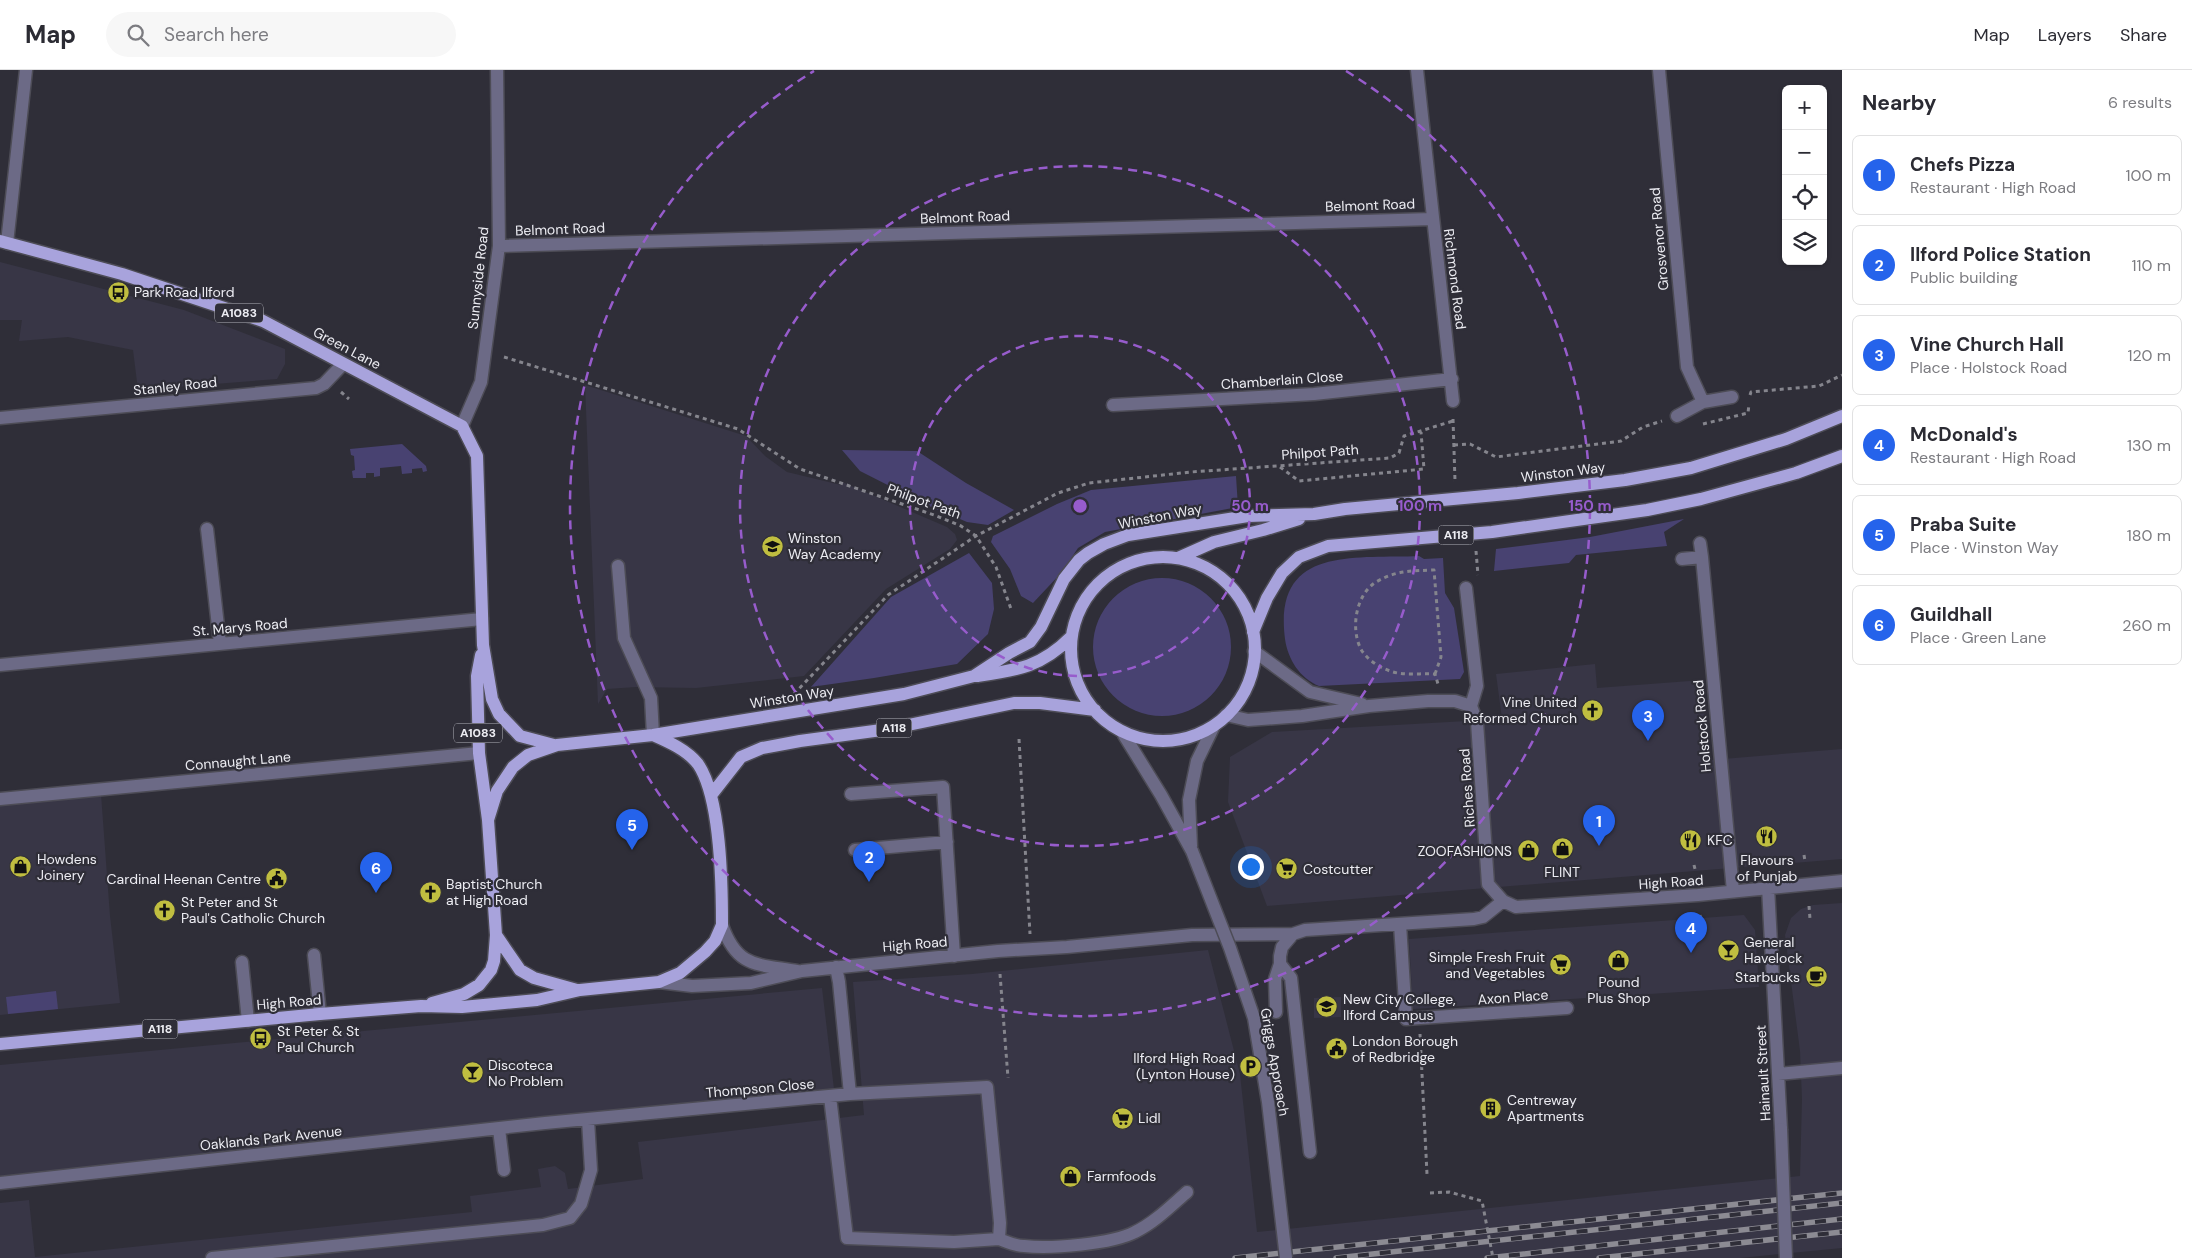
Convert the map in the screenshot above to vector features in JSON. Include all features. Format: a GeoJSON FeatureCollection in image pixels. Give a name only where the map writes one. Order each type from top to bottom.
{"type":"FeatureCollection","features":[{"type":"Feature","properties":{"kind":"main road","name":"Green Lane"},"geometry":{"type":"LineString","coordinates":[[3,242],[122,274],[262,321],[462,426]]}},
{"type":"Feature","properties":{"kind":"main road","name":"Winston Way"},"geometry":{"type":"LineString","coordinates":[[557,745],[653,735],[904,694],[974,676],[1030,642],[1046,619],[1064,579],[1088,552],[1128,535],[1162,528],[1248,516],[1314,514],[1345,509],[1625,480],[1691,468],[1786,439],[1842,416]]}},
{"type":"Feature","properties":{"kind":"main road","name":"A1083"},"geometry":{"type":"LineString","coordinates":[[462,426],[477,456],[483,645],[492,699],[498,714],[520,736],[557,745]]}},
{"type":"Feature","properties":{"kind":"main road","name":"A118"},"geometry":{"type":"LineString","coordinates":[[1253,632],[1268,598],[1282,573],[1299,557],[1328,546],[1492,532],[1647,510],[1720,494],[1796,473],[1842,456]]}},
{"type":"Feature","properties":{"kind":"main road","name":"A118"},"geometry":{"type":"LineString","coordinates":[[1178,558],[1214,542],[1263,530],[1314,514]]}},
{"type":"Feature","properties":{"kind":"main road"},"geometry":{"type":"LineString","coordinates":[[1154,557],[1178,558],[1200,565],[1219,576],[1235,592],[1246,611],[1253,632],[1254,651],[1248,682],[1241,696],[1226,715],[1213,728],[1196,736],[1160,742],[1124,735],[1107,724],[1094,710],[1080,688],[1072,663],[1071,637],[1078,613],[1090,592],[1108,575],[1130,563],[1154,557]]}},
{"type":"Feature","properties":{"kind":"main road","name":"A118"},"geometry":{"type":"LineString","coordinates":[[974,676],[1034,665],[1058,650],[1071,637]]}},
{"type":"Feature","properties":{"kind":"main road","name":"A1083"},"geometry":{"type":"LineString","coordinates":[[483,645],[477,676],[479,753],[488,820]]}},
{"type":"Feature","properties":{"kind":"main road","name":"A118"},"geometry":{"type":"LineString","coordinates":[[712,794],[741,757],[762,748],[888,729],[1014,703],[1040,703],[1094,710]]}},
{"type":"Feature","properties":{"kind":"main road","name":"A118"},"geometry":{"type":"LineString","coordinates":[[653,735],[675,744],[697,764],[712,794],[716,823],[722,926],[715,941],[705,952],[680,973],[659,982]]}},
{"type":"Feature","properties":{"kind":"main road","name":"A118"},"geometry":{"type":"LineString","coordinates":[[421,1006],[464,994],[483,982],[491,970],[496,935],[488,820],[498,791],[513,767],[528,755],[557,745]]}},
{"type":"Feature","properties":{"kind":"main road","name":"High Road"},"geometry":{"type":"LineString","coordinates":[[496,935],[520,970],[534,978],[580,990]]}},
{"type":"Feature","properties":{"kind":"main road","name":"High Road"},"geometry":{"type":"LineString","coordinates":[[0,1044],[320,1014],[421,1006],[462,1007],[538,1000],[580,990],[659,982]]}},
{"type":"Feature","properties":{"kind":"street"},"geometry":{"type":"LineString","coordinates":[[3,242],[26,70]]}},
{"type":"Feature","properties":{"kind":"street","name":"Sunnyside Road"},"geometry":{"type":"LineString","coordinates":[[462,426],[481,382],[499,246],[497,70]]}},
{"type":"Feature","properties":{"kind":"street","name":"Richmond Road"},"geometry":{"type":"LineString","coordinates":[[1417,70],[1453,401]]}},
{"type":"Feature","properties":{"kind":"street","name":"Grosvenor Road"},"geometry":{"type":"LineString","coordinates":[[1659,70],[1687,367],[1703,402]]}},
{"type":"Feature","properties":{"kind":"street","name":"Belmont Road"},"geometry":{"type":"LineString","coordinates":[[499,246],[1432,219]]}},
{"type":"Feature","properties":{"kind":"street","name":"Stanley Road"},"geometry":{"type":"LineString","coordinates":[[0,418],[316,388],[324,384],[343,364]]}},
{"type":"Feature","properties":{"kind":"street","name":"Chamberlain Close"},"geometry":{"type":"LineString","coordinates":[[1113,405],[1314,394],[1452,379]]}},
{"type":"Feature","properties":{"kind":"street"},"geometry":{"type":"LineString","coordinates":[[1677,416],[1703,402],[1732,397]]}},
{"type":"Feature","properties":{"kind":"street"},"geometry":{"type":"LineString","coordinates":[[207,529],[220,644]]}},
{"type":"Feature","properties":{"kind":"street","name":"Holstock Road"},"geometry":{"type":"LineString","coordinates":[[1700,542],[1733,891]]}},
{"type":"Feature","properties":{"kind":"street"},"geometry":{"type":"LineString","coordinates":[[1682,558],[1702,557]]}},
{"type":"Feature","properties":{"kind":"street"},"geometry":{"type":"LineString","coordinates":[[618,566],[624,638],[651,698],[653,735]]}},
{"type":"Feature","properties":{"kind":"street","name":"Riches Road"},"geometry":{"type":"LineString","coordinates":[[1466,588],[1476,686],[1471,706],[1477,722],[1488,884],[1502,901]]}},
{"type":"Feature","properties":{"kind":"street","name":"St. Marys Road"},"geometry":{"type":"LineString","coordinates":[[0,665],[482,618]]}},
{"type":"Feature","properties":{"kind":"street"},"geometry":{"type":"LineString","coordinates":[[1254,651],[1310,692],[1369,706]]}},
{"type":"Feature","properties":{"kind":"street"},"geometry":{"type":"LineString","coordinates":[[1226,715],[1248,720],[1302,716],[1369,706],[1455,701],[1471,706]]}},
{"type":"Feature","properties":{"kind":"street","name":"Griggs Approach"},"geometry":{"type":"LineString","coordinates":[[1192,851],[1189,800],[1197,761],[1213,728]]}},
{"type":"Feature","properties":{"kind":"street","name":"Griggs Approach"},"geometry":{"type":"LineString","coordinates":[[1124,735],[1161,795],[1192,851],[1230,948],[1254,1018],[1268,1102],[1286,1258]]}},
{"type":"Feature","properties":{"kind":"street","name":"Connaught Lane"},"geometry":{"type":"LineString","coordinates":[[0,799],[479,753]]}},
{"type":"Feature","properties":{"kind":"street"},"geometry":{"type":"LineString","coordinates":[[851,794],[943,788],[954,956]]}},
{"type":"Feature","properties":{"kind":"street"},"geometry":{"type":"LineString","coordinates":[[854,850],[947,842]]}},
{"type":"Feature","properties":{"kind":"street","name":"High Road"},"geometry":{"type":"LineString","coordinates":[[1502,901],[1516,907],[1542,907],[1842,880]]}},
{"type":"Feature","properties":{"kind":"street","name":"Hainault Street"},"geometry":{"type":"LineString","coordinates":[[1768,888],[1786,1258]]}},
{"type":"Feature","properties":{"kind":"street"},"geometry":{"type":"LineString","coordinates":[[1276,1012],[1275,979],[1280,964],[1282,947],[1293,934],[1305,930],[1474,919],[1483,917],[1502,901]]}},
{"type":"Feature","properties":{"kind":"street"},"geometry":{"type":"LineString","coordinates":[[1400,924],[1406,1019],[1419,1018]]}},
{"type":"Feature","properties":{"kind":"street","name":"High Road"},"geometry":{"type":"LineString","coordinates":[[722,926],[728,943],[738,955],[748,962],[802,971]]}},
{"type":"Feature","properties":{"kind":"street","name":"High Road"},"geometry":{"type":"LineString","coordinates":[[659,982],[692,986],[751,984],[802,971],[985,953],[1192,935],[1293,934]]}},
{"type":"Feature","properties":{"kind":"street"},"geometry":{"type":"LineString","coordinates":[[314,955],[320,1014]]}},
{"type":"Feature","properties":{"kind":"street"},"geometry":{"type":"LineString","coordinates":[[242,962],[248,1021]]}},
{"type":"Feature","properties":{"kind":"street"},"geometry":{"type":"LineString","coordinates":[[1280,964],[1291,978],[1310,1152]]}},
{"type":"Feature","properties":{"kind":"street"},"geometry":{"type":"LineString","coordinates":[[836,967],[850,1094]]}},
{"type":"Feature","properties":{"kind":"street","name":"Axon Place"},"geometry":{"type":"LineString","coordinates":[[1419,1018],[1567,1008]]}},
{"type":"Feature","properties":{"kind":"street"},"geometry":{"type":"LineString","coordinates":[[1778,1074],[1842,1068]]}},
{"type":"Feature","properties":{"kind":"street","name":"Thompson Close"},"geometry":{"type":"LineString","coordinates":[[551,1123],[850,1094],[987,1087],[1000,1222],[999,1238]]}},
{"type":"Feature","properties":{"kind":"street"},"geometry":{"type":"LineString","coordinates":[[830,1097],[847,1238],[954,1242],[999,1238],[1025,1246],[1086,1244],[1119,1239],[1135,1232],[1149,1224],[1187,1192]]}},
{"type":"Feature","properties":{"kind":"street"},"geometry":{"type":"LineString","coordinates":[[212,1258],[543,1225],[570,1218],[581,1204],[591,1170],[588,1120]]}},
{"type":"Feature","properties":{"kind":"street","name":"Oaklands Park Avenue"},"geometry":{"type":"LineString","coordinates":[[0,1183],[551,1123]]}},
{"type":"Feature","properties":{"kind":"street"},"geometry":{"type":"LineString","coordinates":[[499,1128],[504,1170]]}},
{"type":"Feature","properties":{"kind":"path","name":"Philpot Path"},"geometry":{"type":"LineString","coordinates":[[504,357],[738,429],[800,469],[934,515],[961,526],[976,536],[1058,493],[1089,483],[1190,472],[1390,458],[1398,453],[1404,436],[1422,432]]}},
{"type":"Feature","properties":{"kind":"path"},"geometry":{"type":"LineString","coordinates":[[1696,426],[1748,414],[1750,392],[1818,386],[1842,375]]}},
{"type":"Feature","properties":{"kind":"path"},"geometry":{"type":"LineString","coordinates":[[341,392],[349,399]]}},
{"type":"Feature","properties":{"kind":"path"},"geometry":{"type":"LineString","coordinates":[[1454,445],[1470,444],[1496,457],[1621,441],[1643,427],[1677,416]]}},
{"type":"Feature","properties":{"kind":"path"},"geometry":{"type":"LineString","coordinates":[[1279,467],[1299,481],[1424,470],[1422,432],[1453,421],[1455,481],[1446,482]]}},
{"type":"Feature","properties":{"kind":"path"},"geometry":{"type":"LineString","coordinates":[[808,680],[888,595],[976,536],[996,567],[1011,609]]}},
{"type":"Feature","properties":{"kind":"path"},"geometry":{"type":"LineString","coordinates":[[1466,588],[1479,582],[1476,548]]}},
{"type":"Feature","properties":{"kind":"path"},"geometry":{"type":"LineString","coordinates":[[1435,674],[1406,675],[1391,672],[1374,663],[1362,651],[1356,634],[1356,615],[1364,594],[1374,583],[1397,572],[1434,570],[1441,657],[1435,674],[1437,682]]}},
{"type":"Feature","properties":{"kind":"path"},"geometry":{"type":"LineString","coordinates":[[1020,739],[1031,949]]}},
{"type":"Feature","properties":{"kind":"path"},"geometry":{"type":"LineString","coordinates":[[1804,855],[1805,861]]}},
{"type":"Feature","properties":{"kind":"path"},"geometry":{"type":"LineString","coordinates":[[1694,864],[1695,869]]}},
{"type":"Feature","properties":{"kind":"path"},"geometry":{"type":"LineString","coordinates":[[1809,906],[1810,919]]}},
{"type":"Feature","properties":{"kind":"path"},"geometry":{"type":"LineString","coordinates":[[1700,915],[1701,924]]}},
{"type":"Feature","properties":{"kind":"path"},"geometry":{"type":"LineString","coordinates":[[1000,974],[1008,1078]]}},
{"type":"Feature","properties":{"kind":"path"},"geometry":{"type":"LineString","coordinates":[[1419,1018],[1427,1174]]}},
{"type":"Feature","properties":{"kind":"path"},"geometry":{"type":"LineString","coordinates":[[1430,1192],[1449,1192],[1482,1201],[1493,1258]]}},
{"type":"Feature","properties":{"kind":"shaded area"},"geometry":{"type":"Polygon","coordinates":[[[0,262],[184,310],[285,349],[285,364],[277,379],[138,390],[133,350],[68,337],[19,341],[22,320],[0,320],[0,262]]]}},
{"type":"Feature","properties":{"kind":"shaded area","name":"Winston Way Academy"},"geometry":{"type":"Polygon","coordinates":[[[585,385],[746,436],[765,456],[787,472],[841,485],[842,482],[947,527],[955,534],[957,540],[950,549],[886,589],[804,676],[696,688],[636,687],[607,689],[598,704],[585,385]]]}},
{"type":"Feature","properties":{"kind":"shaded area"},"geometry":{"type":"Polygon","coordinates":[[[402,444],[426,466],[427,471],[423,472],[422,468],[412,469],[412,473],[402,474],[401,466],[380,468],[380,476],[374,477],[374,473],[366,473],[366,478],[353,478],[352,471],[355,470],[354,456],[351,455],[350,449],[402,444]]]}},
{"type":"Feature","properties":{"kind":"shaded area"},"geometry":{"type":"Polygon","coordinates":[[[842,450],[917,451],[966,483],[1014,510],[988,525],[967,522],[929,506],[860,471],[842,450]]]}},
{"type":"Feature","properties":{"kind":"shaded area"},"geometry":{"type":"Polygon","coordinates":[[[1236,476],[1238,507],[1105,532],[1078,548],[1062,572],[1033,603],[1021,596],[1010,569],[991,542],[993,536],[1057,504],[1091,490],[1236,476]]]}},
{"type":"Feature","properties":{"kind":"shaded area"},"geometry":{"type":"Polygon","coordinates":[[[1684,519],[1664,532],[1667,546],[1576,555],[1569,563],[1494,571],[1496,549],[1590,537],[1684,519]]]}},
{"type":"Feature","properties":{"kind":"shaded area"},"geometry":{"type":"Polygon","coordinates":[[[969,553],[992,583],[994,609],[988,634],[957,664],[811,687],[891,597],[969,553]]]}},
{"type":"Feature","properties":{"kind":"shaded area"},"geometry":{"type":"Polygon","coordinates":[[[1419,556],[1424,559],[1443,558],[1445,593],[1454,608],[1464,672],[1460,679],[1319,686],[1306,678],[1292,661],[1285,639],[1285,609],[1292,587],[1305,572],[1323,563],[1345,559],[1419,556]]]}},
{"type":"Feature","properties":{"kind":"shaded area"},"geometry":{"type":"Polygon","coordinates":[[[1162,578],[1176,579],[1189,583],[1201,589],[1211,598],[1220,608],[1226,620],[1230,633],[1230,661],[1226,674],[1220,686],[1211,696],[1201,705],[1189,711],[1176,715],[1162,716],[1148,715],[1135,711],[1123,705],[1113,696],[1104,686],[1098,674],[1094,661],[1093,647],[1094,633],[1098,620],[1104,608],[1113,598],[1123,589],[1135,583],[1148,579],[1162,578]]]}},
{"type":"Feature","properties":{"kind":"shaded area"},"geometry":{"type":"Polygon","coordinates":[[[1595,664],[1597,688],[1703,680],[1711,760],[1842,749],[1842,859],[1267,906],[1228,802],[1230,757],[1272,732],[1502,719],[1496,674],[1595,664]]]}},
{"type":"Feature","properties":{"kind":"shaded area"},"geometry":{"type":"Polygon","coordinates":[[[101,794],[110,916],[120,1003],[0,1015],[0,805],[101,794]]]}},
{"type":"Feature","properties":{"kind":"shaded area"},"geometry":{"type":"Polygon","coordinates":[[[1842,903],[1842,1248],[1740,1258],[0,1258],[0,1203],[29,1200],[35,1257],[472,1212],[470,1196],[541,1187],[538,1169],[555,1166],[565,1173],[568,1189],[643,1179],[638,1142],[864,1115],[853,982],[972,974],[1208,950],[1240,1074],[1257,1232],[1800,1176],[1802,1099],[1800,1051],[1785,935],[1791,918],[1801,909],[1813,905],[1842,903]]]}},
{"type":"Feature","properties":{"kind":"shaded area"},"geometry":{"type":"Polygon","coordinates":[[[1744,915],[1755,930],[1759,987],[1413,1009],[1409,939],[1744,915]]]}},
{"type":"Feature","properties":{"kind":"shaded area"},"geometry":{"type":"Polygon","coordinates":[[[822,988],[834,1089],[0,1176],[0,1065],[822,988]]]}},
{"type":"Feature","properties":{"kind":"shaded area"},"geometry":{"type":"Polygon","coordinates":[[[56,991],[58,1009],[8,1014],[6,997],[56,991]]]}},
{"type":"Feature","properties":{"kind":"shaded area","name":"New City College, Ilford Campus"},"geometry":{"type":"Polygon","coordinates":[[[1341,997],[1341,1017],[1314,1018],[1314,998],[1341,997]]]}},
{"type":"Feature","properties":{"kind":"railway"},"geometry":{"type":"LineString","coordinates":[[1235,1258],[1842,1193]]}},
{"type":"Feature","properties":{"kind":"railway"},"geometry":{"type":"LineString","coordinates":[[1336,1258],[1842,1203]]}},
{"type":"Feature","properties":{"kind":"railway"},"geometry":{"type":"LineString","coordinates":[[1487,1258],[1842,1219]]}},
{"type":"Feature","properties":{"kind":"railway"},"geometry":{"type":"LineString","coordinates":[[1599,1258],[1842,1232]]}},
{"type":"Feature","properties":{"kind":"place","name":"Park Road Ilford"},"geometry":{"type":"Point","coordinates":[118,292]}},
{"type":"Feature","properties":{"kind":"place","name":"Winston Way Academy"},"geometry":{"type":"Point","coordinates":[772,546]}},
{"type":"Feature","properties":{"kind":"place","name":"Vine United Reformed Church"},"geometry":{"type":"Point","coordinates":[1593,710]}},
{"type":"Feature","properties":{"kind":"place","name":"Vine Church Hall"},"geometry":{"type":"Point","coordinates":[1648,741]}},
{"type":"Feature","properties":{"kind":"place","name":"Flavours of Punjab"},"geometry":{"type":"Point","coordinates":[1767,837]}},
{"type":"Feature","properties":{"kind":"place","name":"KFC"},"geometry":{"type":"Point","coordinates":[1691,840]}},
{"type":"Feature","properties":{"kind":"place","name":"Chefs Pizza"},"geometry":{"type":"Point","coordinates":[1599,846]}},
{"type":"Feature","properties":{"kind":"place","name":"FLINT"},"geometry":{"type":"Point","coordinates":[1562,849]}},
{"type":"Feature","properties":{"kind":"place","name":"Praba Suite"},"geometry":{"type":"Point","coordinates":[632,850]}},
{"type":"Feature","properties":{"kind":"place","name":"ZOOFASHIONS"},"geometry":{"type":"Point","coordinates":[1528,851]}},
{"type":"Feature","properties":{"kind":"place","name":"Howdens Joinery"},"geometry":{"type":"Point","coordinates":[21,867]}},
{"type":"Feature","properties":{"kind":"place","name":"Costcutter"},"geometry":{"type":"Point","coordinates":[1287,869]}},
{"type":"Feature","properties":{"kind":"place","name":"Cardinal Heenan Centre"},"geometry":{"type":"Point","coordinates":[277,879]}},
{"type":"Feature","properties":{"kind":"place","name":"Ilford Police Station"},"geometry":{"type":"Point","coordinates":[869,882]}},
{"type":"Feature","properties":{"kind":"place","name":"Baptist Church at High Road"},"geometry":{"type":"Point","coordinates":[430,892]}},
{"type":"Feature","properties":{"kind":"place","name":"Guildhall"},"geometry":{"type":"Point","coordinates":[376,893]}},
{"type":"Feature","properties":{"kind":"place","name":"St Peter and St Paul's Catholic Church"},"geometry":{"type":"Point","coordinates":[165,910]}},
{"type":"Feature","properties":{"kind":"place","name":"General Havelock"},"geometry":{"type":"Point","coordinates":[1728,950]}},
{"type":"Feature","properties":{"kind":"place","name":"McDonald's"},"geometry":{"type":"Point","coordinates":[1691,953]}},
{"type":"Feature","properties":{"kind":"place","name":"Pound Plus Shop"},"geometry":{"type":"Point","coordinates":[1619,960]}},
{"type":"Feature","properties":{"kind":"place","name":"Simple Fresh Fruit and Vegetables"},"geometry":{"type":"Point","coordinates":[1561,965]}},
{"type":"Feature","properties":{"kind":"place","name":"Starbucks"},"geometry":{"type":"Point","coordinates":[1816,977]}},
{"type":"Feature","properties":{"kind":"place","name":"New City College, Ilford Campus"},"geometry":{"type":"Point","coordinates":[1327,1007]}},
{"type":"Feature","properties":{"kind":"place","name":"St Peter & St Paul Church"},"geometry":{"type":"Point","coordinates":[261,1039]}},
{"type":"Feature","properties":{"kind":"place","name":"London Borough of Redbridge"},"geometry":{"type":"Point","coordinates":[1336,1049]}},
{"type":"Feature","properties":{"kind":"place","name":"Ilford High Road (Lynton House)"},"geometry":{"type":"Point","coordinates":[1251,1066]}},
{"type":"Feature","properties":{"kind":"place","name":"Discoteca No Problem"},"geometry":{"type":"Point","coordinates":[472,1073]}},
{"type":"Feature","properties":{"kind":"place","name":"Centreway Apartments"},"geometry":{"type":"Point","coordinates":[1491,1108]}},
{"type":"Feature","properties":{"kind":"place","name":"Lidl"},"geometry":{"type":"Point","coordinates":[1122,1118]}},
{"type":"Feature","properties":{"kind":"place","name":"Farmfoods"},"geometry":{"type":"Point","coordinates":[1071,1176]}}]}
